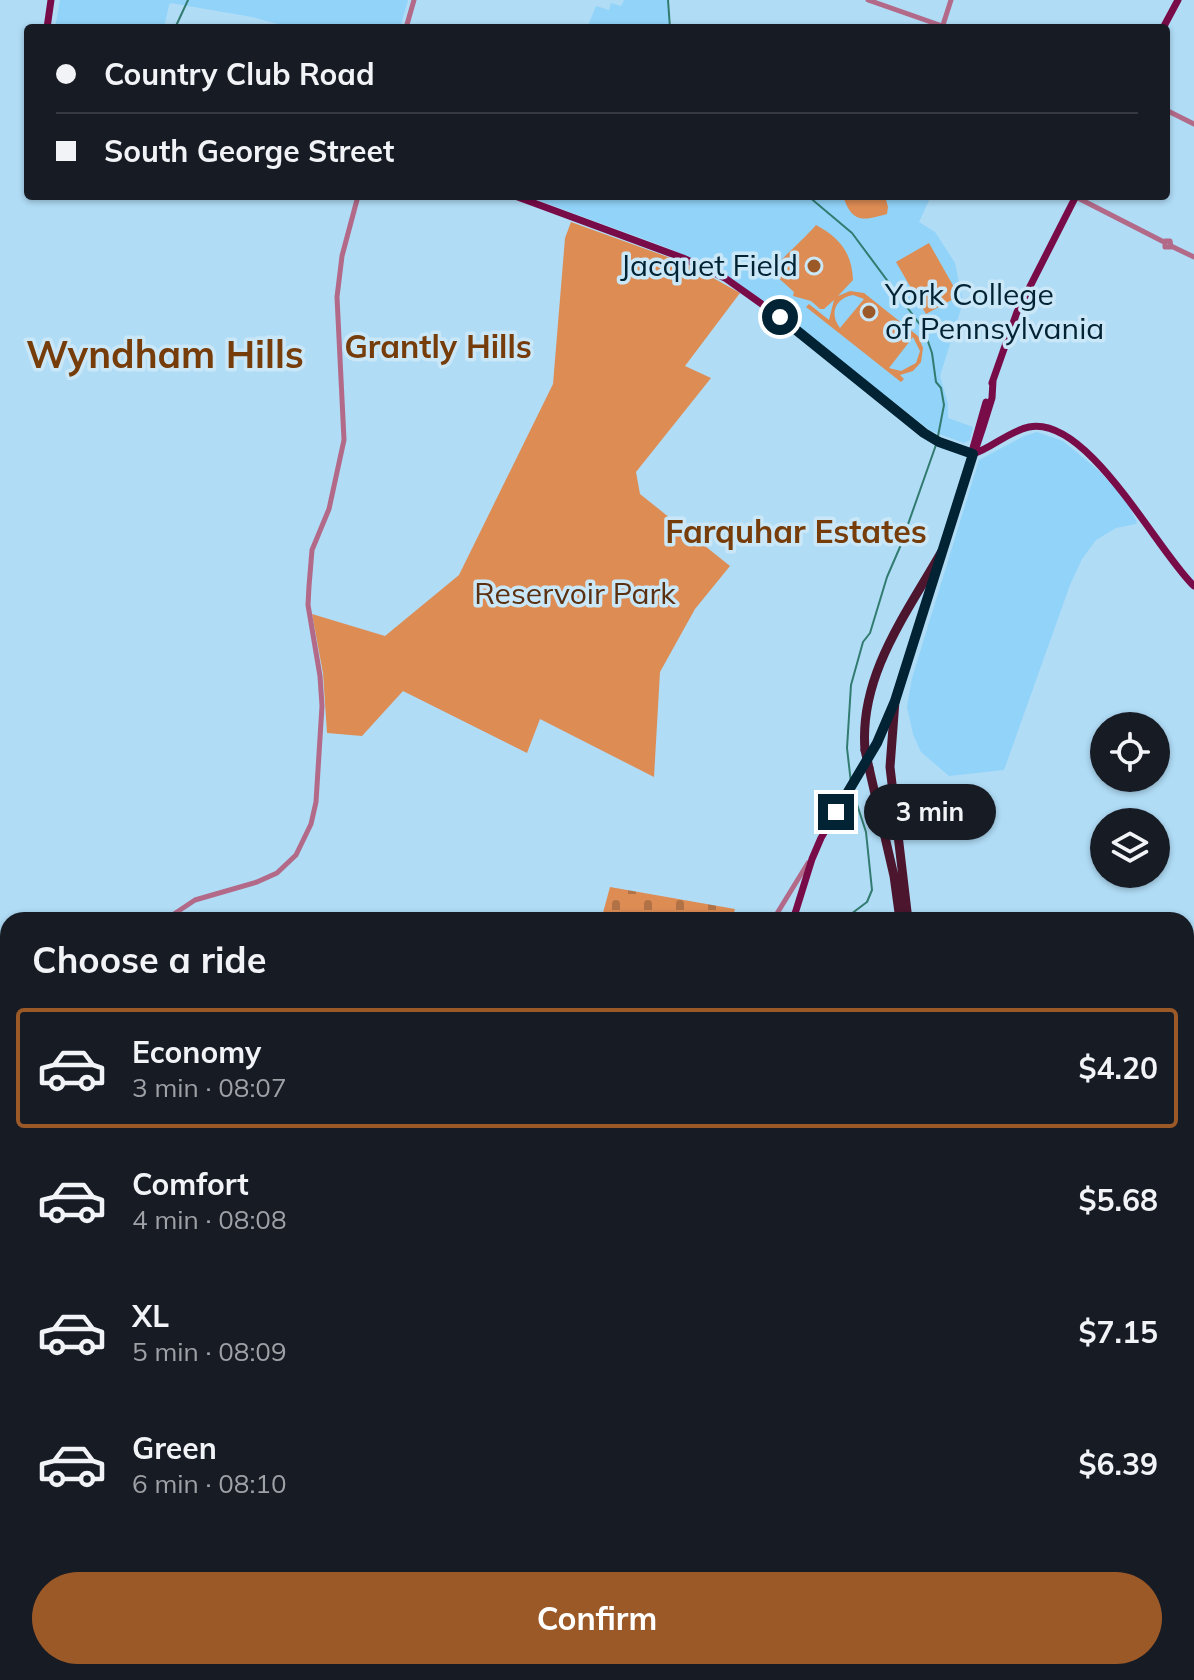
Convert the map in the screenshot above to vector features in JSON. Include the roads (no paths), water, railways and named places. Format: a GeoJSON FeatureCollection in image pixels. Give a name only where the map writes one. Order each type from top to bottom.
{"type":"FeatureCollection","features":[{"type":"Feature","properties":{"kind":"highway"},"geometry":{"type":"LineString","coordinates":[[899,912],[894,876],[865,750],[865,719],[875,674],[942,551]]}},
{"type":"Feature","properties":{"kind":"highway"},"geometry":{"type":"LineString","coordinates":[[895,701],[890,767],[907,912]]}},
{"type":"Feature","properties":{"kind":"main road"},"geometry":{"type":"LineString","coordinates":[[48,24],[51,0]]}},
{"type":"Feature","properties":{"kind":"main road"},"geometry":{"type":"LineString","coordinates":[[1165,24],[1178,0]]}},
{"type":"Feature","properties":{"kind":"main road"},"geometry":{"type":"LineString","coordinates":[[526,200],[661,249],[725,278],[780,317],[937,441],[973,454],[1021,430],[1037,427],[1058,433],[1081,449],[1120,487],[1171,562],[1194,586]]}},
{"type":"Feature","properties":{"kind":"main road"},"geometry":{"type":"LineString","coordinates":[[973,454],[974,441],[1017,312],[1073,200]]}},
{"type":"Feature","properties":{"kind":"main road"},"geometry":{"type":"LineString","coordinates":[[795,912],[812,859],[877,743],[895,701],[992,398],[993,381]]}},
{"type":"Feature","properties":{"kind":"main road"},"geometry":{"type":"LineString","coordinates":[[983,427],[991,440],[1006,439]]}},
{"type":"Feature","properties":{"kind":"street"},"geometry":{"type":"LineString","coordinates":[[407,24],[414,0]]}},
{"type":"Feature","properties":{"kind":"street"},"geometry":{"type":"LineString","coordinates":[[868,0],[936,24]]}},
{"type":"Feature","properties":{"kind":"street"},"geometry":{"type":"LineString","coordinates":[[945,24],[951,0]]}},
{"type":"Feature","properties":{"kind":"street"},"geometry":{"type":"LineString","coordinates":[[1170,112],[1194,124]]}},
{"type":"Feature","properties":{"kind":"street"},"geometry":{"type":"LineString","coordinates":[[177,912],[195,900],[277,873],[296,855],[311,824],[316,802],[322,706],[308,605],[309,586],[312,550],[329,509],[343,443],[337,297],[342,256],[357,200]]}},
{"type":"Feature","properties":{"kind":"street"},"geometry":{"type":"LineString","coordinates":[[1083,200],[1164,242],[1169,241],[1171,246],[1194,257]]}},
{"type":"Feature","properties":{"kind":"street"},"geometry":{"type":"LineString","coordinates":[[778,912],[812,859]]}},
{"type":"Feature","properties":{"kind":"waterway"},"geometry":{"type":"LineString","coordinates":[[177,24],[188,0]]}},
{"type":"Feature","properties":{"kind":"waterway"},"geometry":{"type":"LineString","coordinates":[[668,0],[670,24]]}},
{"type":"Feature","properties":{"kind":"waterway"},"geometry":{"type":"LineString","coordinates":[[813,200],[852,233],[924,330],[944,405],[938,436]]}},
{"type":"Feature","properties":{"kind":"waterway"},"geometry":{"type":"LineString","coordinates":[[851,783],[847,748],[851,685],[863,642],[870,633],[887,577],[937,442]]}},
{"type":"Feature","properties":{"kind":"waterway"},"geometry":{"type":"LineString","coordinates":[[852,789],[866,832],[872,890],[867,902],[854,912]]}},
{"type":"Feature","properties":{"kind":"place","name":"Jacquet Field"},"geometry":{"type":"Point","coordinates":[814,266]}},
{"type":"Feature","properties":{"kind":"place","name":"York College of Pennsylvania"},"geometry":{"type":"Point","coordinates":[869,312]}},
{"type":"Feature","properties":{"kind":"district","name":"Grantly Hills"},"geometry":{"type":"Point","coordinates":[438,347]}},
{"type":"Feature","properties":{"kind":"district","name":"Wyndham Hills"},"geometry":{"type":"Point","coordinates":[165,355]}},
{"type":"Feature","properties":{"kind":"district","name":"Farquhar Estates"},"geometry":{"type":"Point","coordinates":[796,532]}},
{"type":"Feature","properties":{"kind":"park label","name":"Reservoir Park"},"geometry":{"type":"Point","coordinates":[575,594]}}]}
